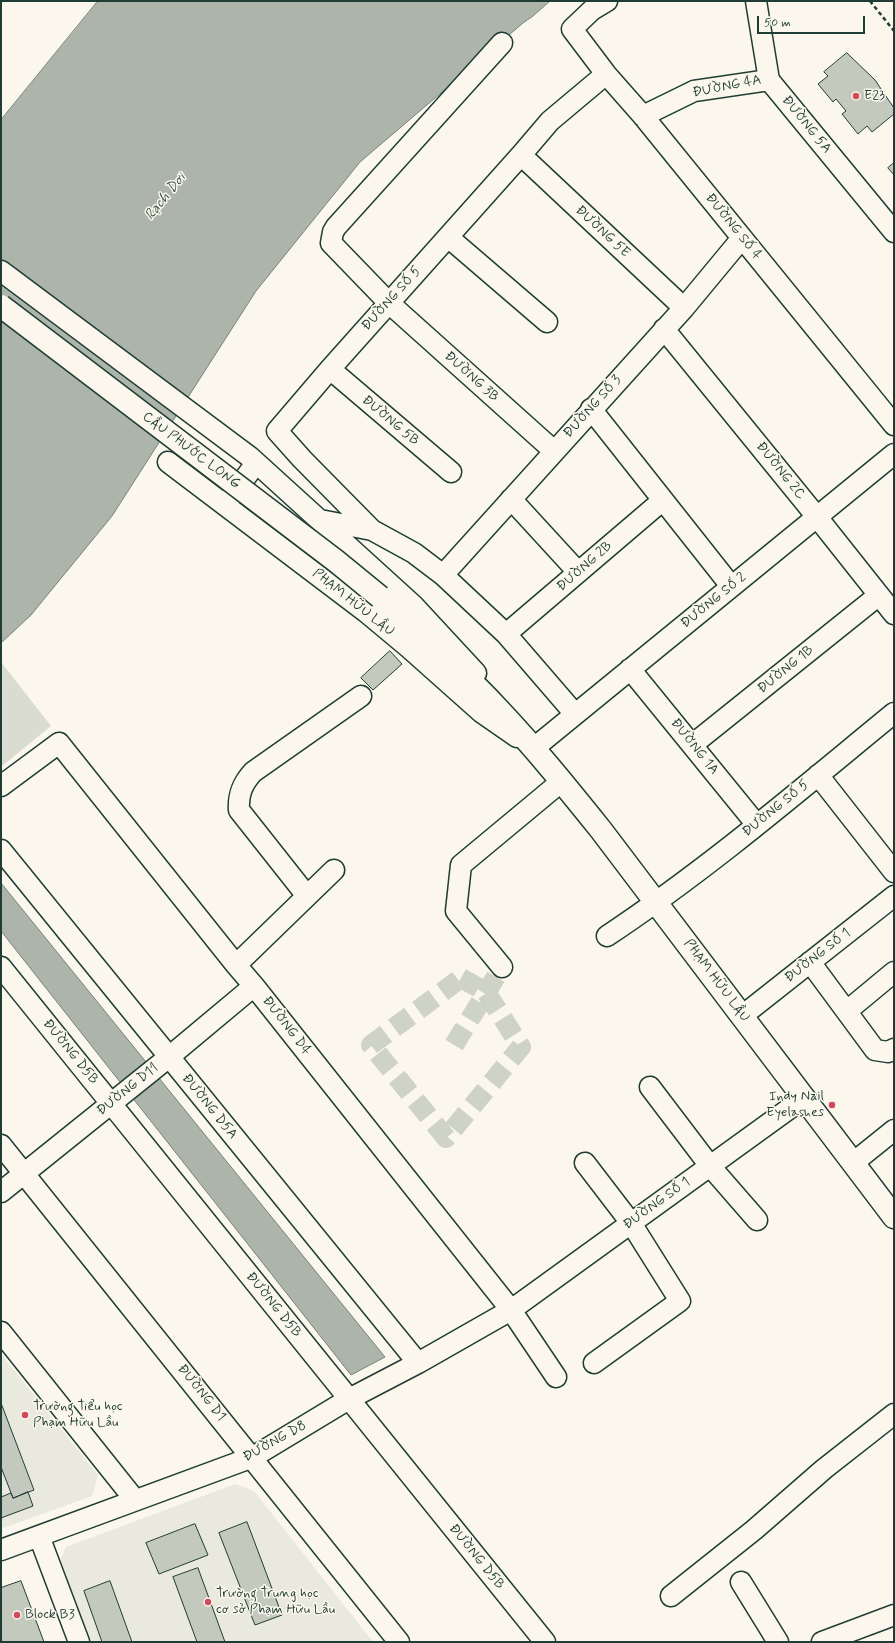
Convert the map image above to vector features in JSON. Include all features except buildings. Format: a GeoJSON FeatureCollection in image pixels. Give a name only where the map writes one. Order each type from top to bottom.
{"type":"FeatureCollection","features":[{"type":"Feature","properties":{"kind":"main road","name":"CẦU PHƯỚC LONG"},"geometry":{"type":"LineString","coordinates":[[1,306],[336,561],[380,597]]}},
{"type":"Feature","properties":{"kind":"main road","name":"PHẠM HỮU LẦU"},"geometry":{"type":"LineString","coordinates":[[380,597],[461,672],[534,748],[562,781],[894,1217]]}},
{"type":"Feature","properties":{"kind":"street","name":"ĐƯỜNG SỐ 4"},"geometry":{"type":"LineString","coordinates":[[607,1],[592,10],[572,29],[606,74],[643,116],[894,425]]}},
{"type":"Feature","properties":{"kind":"street"},"geometry":{"type":"LineString","coordinates":[[756,1],[769,80]]}},
{"type":"Feature","properties":{"kind":"street","name":"ĐƯỜNG 3B"},"geometry":{"type":"LineString","coordinates":[[502,43],[336,227],[333,232],[331,243],[389,303],[554,451]]}},
{"type":"Feature","properties":{"kind":"street","name":"ĐƯỜNG SỐ 5"},"geometry":{"type":"LineString","coordinates":[[372,530],[302,459],[277,431],[330,369],[550,121],[606,74]]}},
{"type":"Feature","properties":{"kind":"street","name":"ĐƯỜNG 4A"},"geometry":{"type":"LineString","coordinates":[[643,116],[694,91],[769,80]]}},
{"type":"Feature","properties":{"kind":"street","name":"ĐƯỜNG 5A"},"geometry":{"type":"LineString","coordinates":[[769,80],[894,232]]}},
{"type":"Feature","properties":{"kind":"street","name":"ĐƯỜNG 5E"},"geometry":{"type":"LineString","coordinates":[[521,155],[684,308]]}},
{"type":"Feature","properties":{"kind":"street"},"geometry":{"type":"LineString","coordinates":[[448,237],[547,322]]}},
{"type":"Feature","properties":{"kind":"street","name":"ĐƯỜNG SỐ 3"},"geometry":{"type":"LineString","coordinates":[[443,575],[684,308],[742,238]]}},
{"type":"Feature","properties":{"kind":"street"},"geometry":{"type":"LineString","coordinates":[[1,271],[253,460],[226,505]]}},
{"type":"Feature","properties":{"kind":"street","name":"ĐƯỜNG 2C"},"geometry":{"type":"LineString","coordinates":[[664,329],[894,614]]}},
{"type":"Feature","properties":{"kind":"street","name":"ĐƯỜNG 5B"},"geometry":{"type":"LineString","coordinates":[[330,369],[451,472]]}},
{"type":"Feature","properties":{"kind":"street"},"geometry":{"type":"LineString","coordinates":[[591,410],[732,586]]}},
{"type":"Feature","properties":{"kind":"street","name":"ĐƯỜNG SỐ 2"},"geometry":{"type":"LineString","coordinates":[[534,748],[894,454]]}},
{"type":"Feature","properties":{"kind":"street","name":"PHẠM HỮU LẦU"},"geometry":{"type":"LineString","coordinates":[[253,460],[414,606],[447,640],[508,710],[534,748]]}},
{"type":"Feature","properties":{"kind":"street","name":"PHẠM HỮU LẦU"},"geometry":{"type":"LineString","coordinates":[[168,462],[366,612],[481,712],[534,748]]}},
{"type":"Feature","properties":{"kind":"street"},"geometry":{"type":"LineString","coordinates":[[511,499],[578,572]]}},
{"type":"Feature","properties":{"kind":"street","name":"ĐƯỜNG 2B"},"geometry":{"type":"LineString","coordinates":[[506,634],[663,500]]}},
{"type":"Feature","properties":{"kind":"street"},"geometry":{"type":"LineString","coordinates":[[320,520],[372,530],[414,553],[443,575],[506,634],[574,714]]}},
{"type":"Feature","properties":{"kind":"street","name":"ĐƯỜNG 1B"},"geometry":{"type":"LineString","coordinates":[[692,746],[879,595]]}},
{"type":"Feature","properties":{"kind":"street","name":"ĐƯỜNG 1A"},"geometry":{"type":"LineString","coordinates":[[630,669],[757,825]]}},
{"type":"Feature","properties":{"kind":"street"},"geometry":{"type":"LineString","coordinates":[[307,896],[239,810],[238,800],[246,780],[253,772],[361,696]]}},
{"type":"Feature","properties":{"kind":"street","name":"ĐƯỜNG SỐ 5"},"geometry":{"type":"LineString","coordinates":[[607,936],[656,903],[757,825],[894,713]]}},
{"type":"Feature","properties":{"kind":"street","name":"ĐƯỜNG D4"},"geometry":{"type":"LineString","coordinates":[[1,786],[59,743],[511,1310],[556,1377]]}},
{"type":"Feature","properties":{"kind":"street","name":"ĐƯỜNG SỐ 5"},"geometry":{"type":"LineString","coordinates":[[818,775],[894,872]]}},
{"type":"Feature","properties":{"kind":"street"},"geometry":{"type":"LineString","coordinates":[[502,967],[456,911],[461,865],[562,781]]}},
{"type":"Feature","properties":{"kind":"street","name":"ĐƯỜNG D5A"},"geometry":{"type":"LineString","coordinates":[[1,850],[162,1063],[418,1363]]}},
{"type":"Feature","properties":{"kind":"street"},"geometry":{"type":"LineString","coordinates":[[236,965],[334,870]]}},
{"type":"Feature","properties":{"kind":"street","name":"ĐƯỜNG SỐ 1"},"geometry":{"type":"LineString","coordinates":[[742,1016],[894,896]]}},
{"type":"Feature","properties":{"kind":"street"},"geometry":{"type":"LineString","coordinates":[[810,962],[875,1050],[888,1052],[894,1049]]}},
{"type":"Feature","properties":{"kind":"street","name":"ĐƯỜNG D5B"},"geometry":{"type":"LineString","coordinates":[[1,967],[115,1100],[349,1400],[545,1642]]}},
{"type":"Feature","properties":{"kind":"street"},"geometry":{"type":"LineString","coordinates":[[847,1011],[894,972]]}},
{"type":"Feature","properties":{"kind":"street","name":"ĐƯỜNG D11"},"geometry":{"type":"LineString","coordinates":[[1,1192],[162,1063],[254,986]]}},
{"type":"Feature","properties":{"kind":"street"},"geometry":{"type":"LineString","coordinates":[[650,1088],[710,1166],[757,1220]]}},
{"type":"Feature","properties":{"kind":"street","name":"ĐƯỜNG SỐ 1"},"geometry":{"type":"LineString","coordinates":[[511,1310],[804,1098]]}},
{"type":"Feature","properties":{"kind":"street"},"geometry":{"type":"LineString","coordinates":[[853,1163],[894,1130]]}},
{"type":"Feature","properties":{"kind":"street","name":"ĐƯỜNG D1"},"geometry":{"type":"LineString","coordinates":[[1,1145],[253,1457],[399,1642]]}},
{"type":"Feature","properties":{"kind":"street"},"geometry":{"type":"LineString","coordinates":[[585,1163],[631,1223],[680,1301],[594,1363]]}},
{"type":"Feature","properties":{"kind":"street","name":"ĐƯỜNG D8"},"geometry":{"type":"LineString","coordinates":[[1,1550],[253,1457],[349,1400],[511,1310]]}},
{"type":"Feature","properties":{"kind":"street"},"geometry":{"type":"LineString","coordinates":[[1,1332],[135,1500]]}},
{"type":"Feature","properties":{"kind":"street"},"geometry":{"type":"LineString","coordinates":[[671,1596],[754,1530],[824,1469],[894,1414]]}},
{"type":"Feature","properties":{"kind":"street"},"geometry":{"type":"LineString","coordinates":[[39,1536],[79,1642]]}},
{"type":"Feature","properties":{"kind":"street"},"geometry":{"type":"LineString","coordinates":[[741,1582],[778,1642]]}},
{"type":"Feature","properties":{"kind":"street"},"geometry":{"type":"LineString","coordinates":[[822,1642],[894,1615]]}},
{"type":"Feature","properties":{"kind":"path"},"geometry":{"type":"LineString","coordinates":[[870,1],[894,30]]}},
{"type":"Feature","properties":{"kind":"shaded area"},"geometry":{"type":"Polygon","coordinates":[[[1,662],[51,726],[1,767],[1,662]]]}},
{"type":"Feature","properties":{"kind":"shaded area","name":"Trường Tiểu học Phạm Hữu Lầu"},"geometry":{"type":"Polygon","coordinates":[[[1,1354],[98,1475],[92,1496],[1,1529],[1,1354]]]}},
{"type":"Feature","properties":{"kind":"shaded area","name":"Trường Trung học cơ sở Phạm Hữu Lầu"},"geometry":{"type":"Polygon","coordinates":[[[235,1484],[254,1491],[373,1642],[89,1642],[59,1563],[66,1547],[235,1484]]]}},
{"type":"Feature","properties":{"kind":"water","name":"Rạch Dơi"},"geometry":{"type":"Polygon","coordinates":[[[98,1],[550,1],[360,162],[256,291],[112,516],[31,615],[1,643],[1,120],[98,1]]]}},
{"type":"Feature","properties":{"kind":"water"},"geometry":{"type":"Polygon","coordinates":[[[1,883],[385,1357],[351,1375],[1,931],[1,883]]]}},
{"type":"Feature","properties":{"kind":"tunnel"},"geometry":{"type":"LineString","coordinates":[[454,1045],[502,967]]}},
{"type":"Feature","properties":{"kind":"tunnel"},"geometry":{"type":"LineString","coordinates":[[461,978],[486,992],[521,1047],[446,1138],[371,1045],[461,978]]}},
{"type":"Feature","properties":{"kind":"place","name":"E23"},"geometry":{"type":"Point","coordinates":[856,96]}},
{"type":"Feature","properties":{"kind":"place","name":"Indy Nail Eyelashes"},"geometry":{"type":"Point","coordinates":[832,1105]}},
{"type":"Feature","properties":{"kind":"place","name":"Trường Tiểu học Phạm Hữu Lầu"},"geometry":{"type":"Point","coordinates":[25,1415]}},
{"type":"Feature","properties":{"kind":"place","name":"Trường Trung học cơ sở Phạm Hữu Lầu"},"geometry":{"type":"Point","coordinates":[208,1602]}},
{"type":"Feature","properties":{"kind":"place","name":"Block B3"},"geometry":{"type":"Point","coordinates":[17,1615]}}]}
